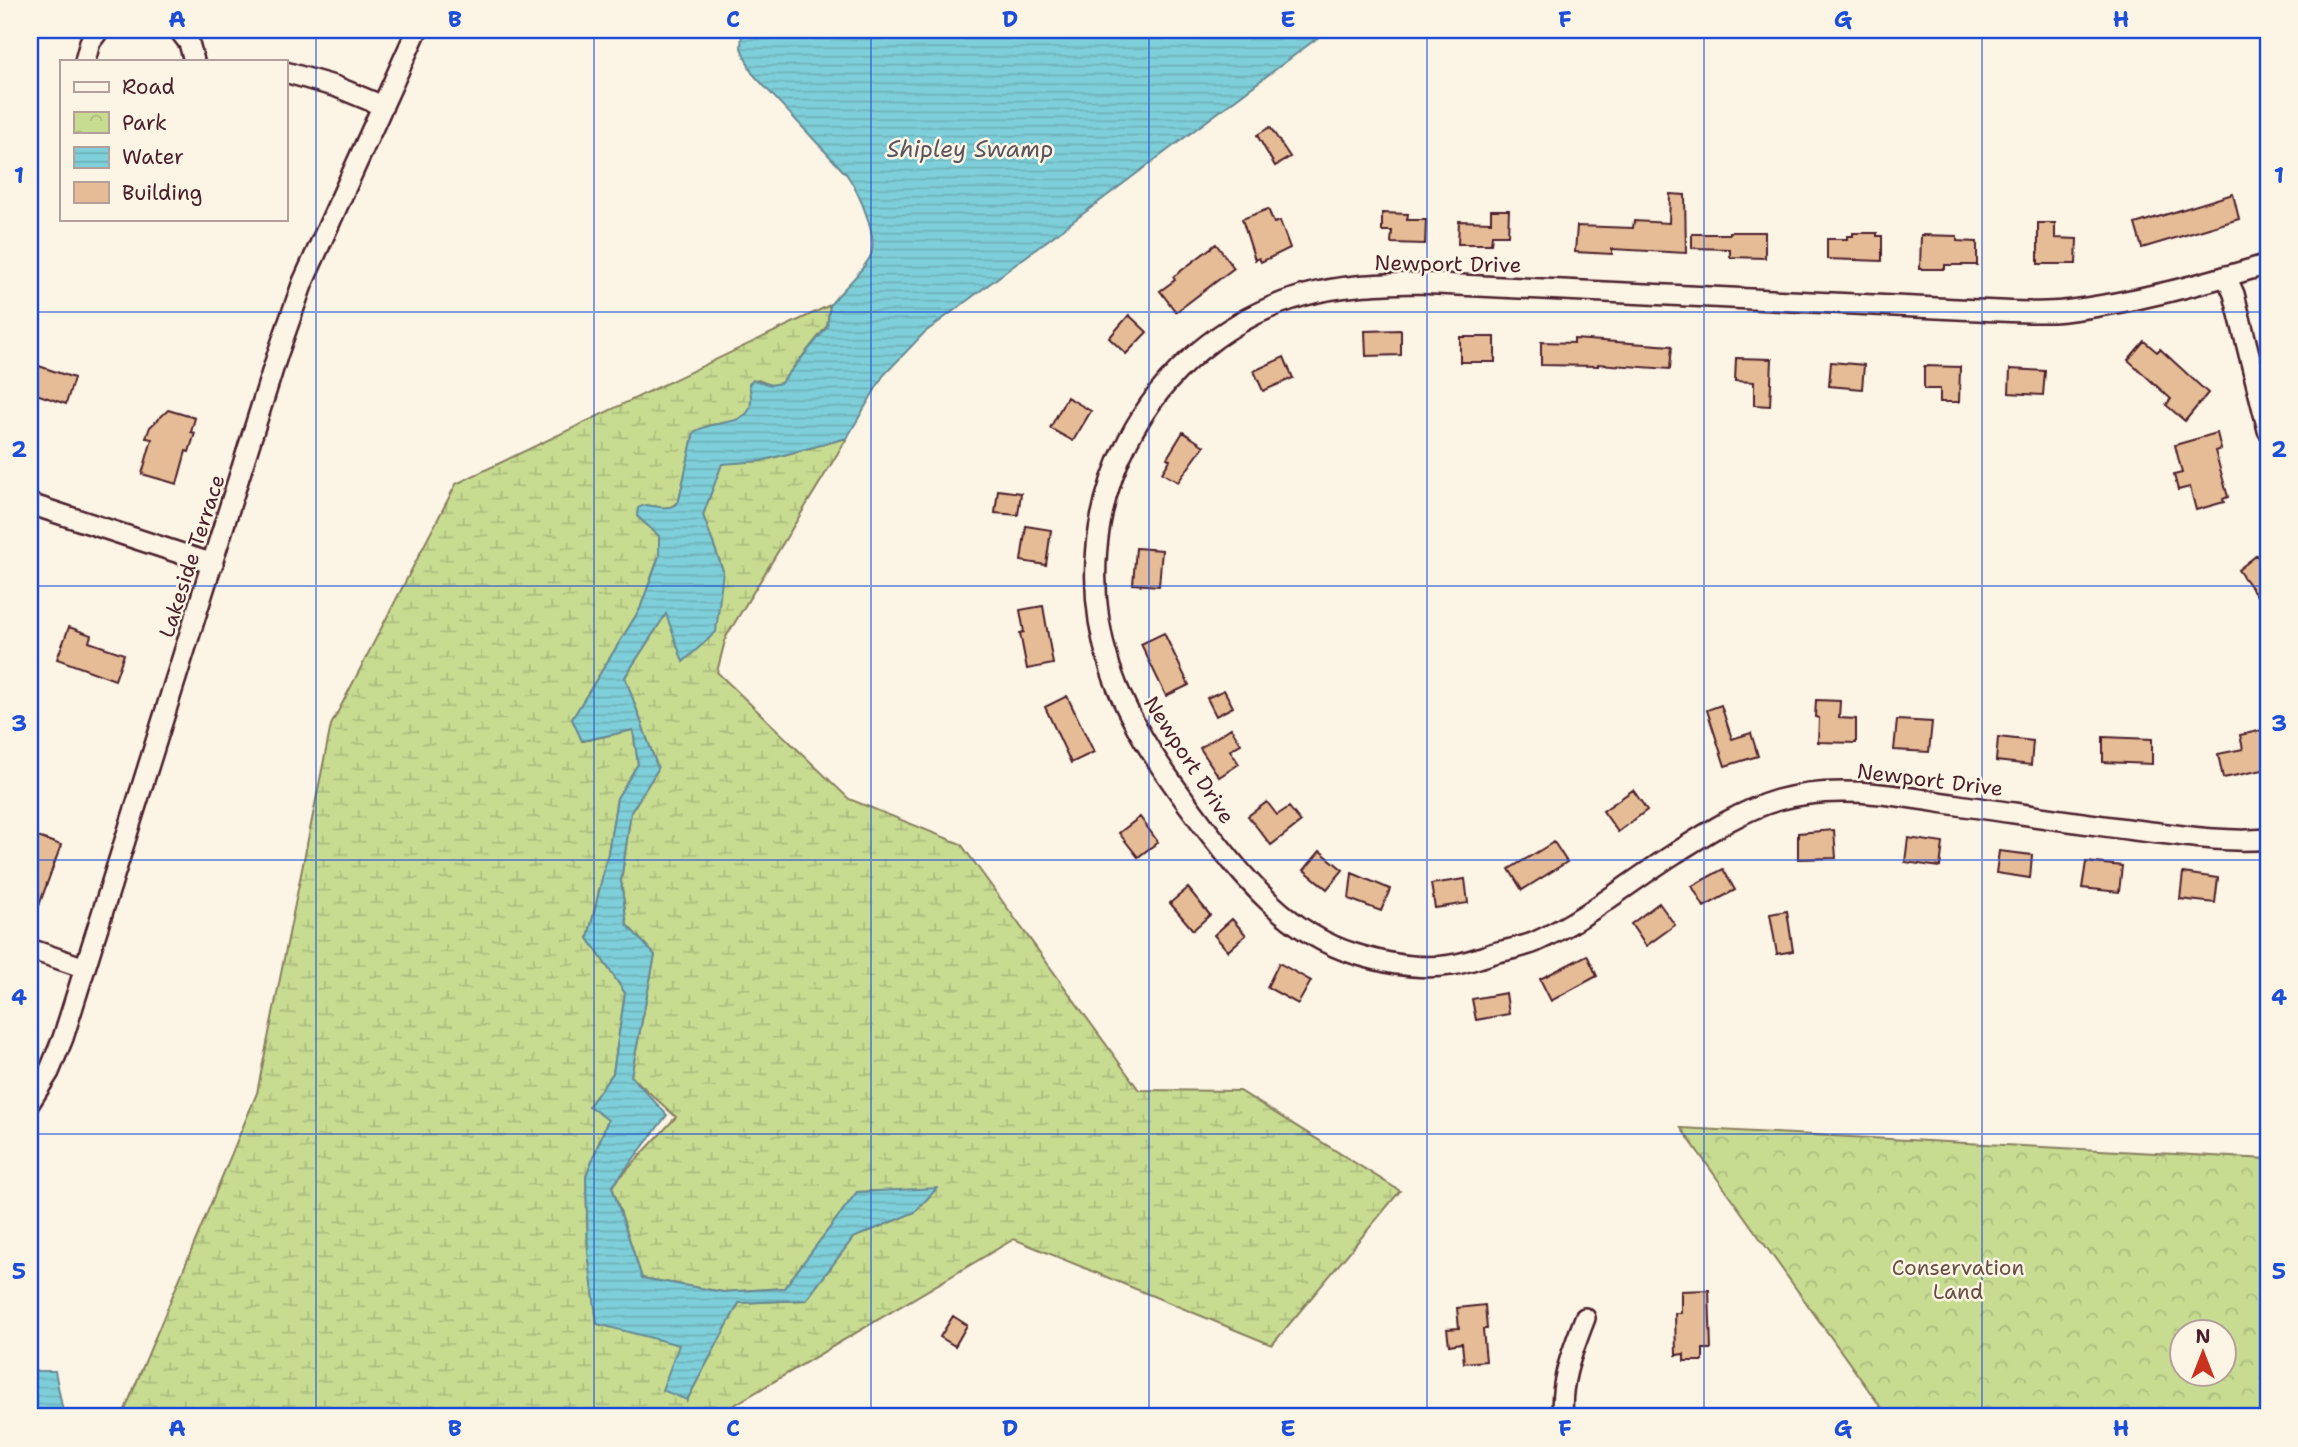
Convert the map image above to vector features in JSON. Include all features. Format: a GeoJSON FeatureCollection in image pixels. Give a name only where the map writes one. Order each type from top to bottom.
{"type":"FeatureCollection","features":[{"type":"Feature","properties":{"kind":"street"},"geometry":{"type":"LineString","coordinates":[[85,60],[90,42],[99,30]]}},
{"type":"Feature","properties":{"kind":"street"},"geometry":{"type":"LineString","coordinates":[[179,30],[189,43],[194,60]]}},
{"type":"Feature","properties":{"kind":"street","name":"Lakeside Terrace"},"geometry":{"type":"LineString","coordinates":[[30,1102],[50,1072],[85,968],[278,353],[303,282],[417,30]]}},
{"type":"Feature","properties":{"kind":"street"},"geometry":{"type":"LineString","coordinates":[[287,73],[337,87],[383,106]]}},
{"type":"Feature","properties":{"kind":"street","name":"Newport Drive"},"geometry":{"type":"LineString","coordinates":[[2268,264],[2109,304],[2062,311],[2030,312],[1417,283],[1336,287],[1262,311],[1226,330],[1165,382],[1141,416],[1120,456],[1101,514],[1097,564],[1098,597],[1108,661],[1131,716],[1192,811],[1233,863],[1290,921],[1321,942],[1358,955],[1399,964],[1449,966],[1534,942],[1736,817],[1776,801],[1806,794],[1837,792],[1891,795],[2176,835],[2248,841],[2268,839]]}},
{"type":"Feature","properties":{"kind":"street"},"geometry":{"type":"LineString","coordinates":[[2226,276],[2234,294],[2268,430]]}},
{"type":"Feature","properties":{"kind":"street"},"geometry":{"type":"LineString","coordinates":[[30,504],[213,564]]}},
{"type":"Feature","properties":{"kind":"street"},"geometry":{"type":"LineString","coordinates":[[30,949],[85,968]]}},
{"type":"Feature","properties":{"kind":"street"},"geometry":{"type":"LineString","coordinates":[[1563,1417],[1561,1395],[1565,1375],[1585,1318]]}},
{"type":"Feature","properties":{"kind":"green space"},"geometry":{"type":"Polygon","coordinates":[[[830,305],[827,326],[781,383],[771,385],[758,380],[749,384],[753,402],[748,413],[733,422],[710,425],[694,432],[679,500],[668,507],[646,505],[637,516],[659,536],[659,556],[640,609],[572,719],[583,741],[633,730],[638,764],[617,798],[608,853],[588,938],[625,993],[613,1073],[589,1106],[608,1119],[586,1176],[588,1252],[679,1345],[687,1400],[739,1303],[806,1300],[853,1238],[915,1212],[936,1189],[857,1192],[784,1288],[723,1292],[642,1278],[612,1186],[676,1117],[631,1076],[655,955],[627,925],[621,881],[631,812],[658,769],[625,677],[666,613],[723,571],[703,515],[722,463],[761,461],[847,438],[726,637],[717,672],[849,799],[961,844],[1139,1090],[1240,1091],[1400,1191],[1272,1345],[1014,1239],[714,1417],[122,1417],[257,1093],[331,725],[456,484],[830,305]]]}},
{"type":"Feature","properties":{"kind":"green space","name":"Conservation Land"},"geometry":{"type":"Polygon","coordinates":[[[1681,1128],[2268,1159],[2268,1417],[1888,1417],[1681,1128]]]}},
{"type":"Feature","properties":{"kind":"water","name":"Shipley Swamp"},"geometry":{"type":"Polygon","coordinates":[[[742,30],[1328,30],[924,333],[883,376],[847,438],[761,461],[722,464],[703,515],[723,571],[716,632],[683,662],[666,614],[625,677],[658,769],[631,812],[621,881],[627,925],[655,955],[631,1076],[667,1115],[612,1187],[642,1278],[723,1292],[784,1288],[857,1192],[937,1188],[915,1212],[853,1238],[806,1300],[739,1303],[687,1400],[662,1390],[679,1345],[597,1324],[588,1253],[586,1176],[608,1120],[589,1106],[613,1073],[625,993],[588,938],[608,853],[617,798],[638,764],[633,730],[582,741],[572,719],[640,609],[659,556],[659,536],[637,516],[638,508],[675,505],[679,500],[694,432],[744,416],[749,410],[749,384],[753,380],[771,385],[781,383],[827,327],[830,305],[863,268],[872,249],[870,227],[852,182],[752,73],[741,48],[742,30]]]}},
{"type":"Feature","properties":{"kind":"water"},"geometry":{"type":"Polygon","coordinates":[[[31,1371],[55,1371],[64,1417],[30,1417],[31,1371]]]}},
{"type":"Feature","properties":{"kind":"building"},"geometry":{"type":"Polygon","coordinates":[[[1270,127],[1290,157],[1275,166],[1257,135],[1270,127]]]}},
{"type":"Feature","properties":{"kind":"building"},"geometry":{"type":"Polygon","coordinates":[[[1670,194],[1685,195],[1686,253],[1612,249],[1612,254],[1575,252],[1577,226],[1633,228],[1634,221],[1669,223],[1670,194]]]}},
{"type":"Feature","properties":{"kind":"building"},"geometry":{"type":"Polygon","coordinates":[[[2233,194],[2239,219],[2142,248],[2135,224],[2233,194]]]}},
{"type":"Feature","properties":{"kind":"building"},"geometry":{"type":"Polygon","coordinates":[[[1268,209],[1274,223],[1280,221],[1290,248],[1261,262],[1259,258],[1255,260],[1242,219],[1268,209]]]}},
{"type":"Feature","properties":{"kind":"building"},"geometry":{"type":"Polygon","coordinates":[[[1491,210],[1509,210],[1508,235],[1492,235],[1491,244],[1458,244],[1459,221],[1491,222],[1491,210]]]}},
{"type":"Feature","properties":{"kind":"building"},"geometry":{"type":"Polygon","coordinates":[[[1382,213],[1408,214],[1407,220],[1426,220],[1425,244],[1391,243],[1392,231],[1382,231],[1382,213]]]}},
{"type":"Feature","properties":{"kind":"building"},"geometry":{"type":"Polygon","coordinates":[[[2038,223],[2055,223],[2055,238],[2077,239],[2076,264],[2038,264],[2038,223]]]}},
{"type":"Feature","properties":{"kind":"building"},"geometry":{"type":"Polygon","coordinates":[[[1765,232],[1765,258],[1730,257],[1730,249],[1692,248],[1692,234],[1765,232]]]}},
{"type":"Feature","properties":{"kind":"building"},"geometry":{"type":"Polygon","coordinates":[[[1853,233],[1877,233],[1877,236],[1882,236],[1882,261],[1827,259],[1827,239],[1847,239],[1847,236],[1853,236],[1853,233]]]}},
{"type":"Feature","properties":{"kind":"building"},"geometry":{"type":"Polygon","coordinates":[[[1921,235],[1957,236],[1957,241],[1977,242],[1977,265],[1945,265],[1945,269],[1920,269],[1921,235]]]}},
{"type":"Feature","properties":{"kind":"building"},"geometry":{"type":"Polygon","coordinates":[[[1216,244],[1234,268],[1176,312],[1160,291],[1175,280],[1173,277],[1216,244]]]}},
{"type":"Feature","properties":{"kind":"building"},"geometry":{"type":"Polygon","coordinates":[[[1129,315],[1147,332],[1126,354],[1109,338],[1129,315]]]}},
{"type":"Feature","properties":{"kind":"building"},"geometry":{"type":"Polygon","coordinates":[[[1401,330],[1401,355],[1366,356],[1365,331],[1401,330]]]}},
{"type":"Feature","properties":{"kind":"building"},"geometry":{"type":"Polygon","coordinates":[[[1460,337],[1495,337],[1495,362],[1460,362],[1460,337]]]}},
{"type":"Feature","properties":{"kind":"building"},"geometry":{"type":"Polygon","coordinates":[[[1574,339],[1672,346],[1670,369],[1598,364],[1541,365],[1541,342],[1574,343],[1574,339]]]}},
{"type":"Feature","properties":{"kind":"building"},"geometry":{"type":"Polygon","coordinates":[[[2144,341],[2157,352],[2160,349],[2208,393],[2185,421],[2166,405],[2171,399],[2128,360],[2144,341]]]}},
{"type":"Feature","properties":{"kind":"building"},"geometry":{"type":"Polygon","coordinates":[[[1284,357],[1293,378],[1263,391],[1254,371],[1284,357]]]}},
{"type":"Feature","properties":{"kind":"building"},"geometry":{"type":"Polygon","coordinates":[[[1736,358],[1772,359],[1770,406],[1754,405],[1754,382],[1735,381],[1736,358]]]}},
{"type":"Feature","properties":{"kind":"building"},"geometry":{"type":"Polygon","coordinates":[[[1831,362],[1864,365],[1862,389],[1829,386],[1831,362]]]}},
{"type":"Feature","properties":{"kind":"building"},"geometry":{"type":"Polygon","coordinates":[[[30,363],[74,378],[66,404],[30,392],[30,363]]]}},
{"type":"Feature","properties":{"kind":"building"},"geometry":{"type":"Polygon","coordinates":[[[1924,366],[1960,367],[1959,402],[1940,402],[1940,389],[1924,389],[1924,366]]]}},
{"type":"Feature","properties":{"kind":"building"},"geometry":{"type":"Polygon","coordinates":[[[2010,369],[2045,371],[2043,395],[2009,393],[2010,369]]]}},
{"type":"Feature","properties":{"kind":"building"},"geometry":{"type":"Polygon","coordinates":[[[1067,397],[1091,411],[1073,441],[1050,428],[1067,397]]]}},
{"type":"Feature","properties":{"kind":"building"},"geometry":{"type":"Polygon","coordinates":[[[168,410],[195,418],[191,432],[195,433],[189,452],[186,451],[177,484],[142,474],[152,439],[146,438],[150,427],[168,410]]]}},
{"type":"Feature","properties":{"kind":"building"},"geometry":{"type":"Polygon","coordinates":[[[1183,432],[1204,446],[1178,482],[1162,473],[1170,460],[1167,458],[1183,432]]]}},
{"type":"Feature","properties":{"kind":"building"},"geometry":{"type":"Polygon","coordinates":[[[2217,433],[2221,449],[2215,451],[2228,497],[2223,499],[2224,502],[2196,510],[2190,487],[2178,490],[2174,475],[2182,473],[2175,445],[2217,433]]]}},
{"type":"Feature","properties":{"kind":"building"},"geometry":{"type":"Polygon","coordinates":[[[998,490],[1021,493],[1018,515],[995,513],[998,490]]]}},
{"type":"Feature","properties":{"kind":"building"},"geometry":{"type":"Polygon","coordinates":[[[1026,526],[1051,530],[1046,565],[1021,561],[1026,526]]]}},
{"type":"Feature","properties":{"kind":"building"},"geometry":{"type":"Polygon","coordinates":[[[1136,548],[1162,550],[1159,586],[1133,584],[1136,548]]]}},
{"type":"Feature","properties":{"kind":"building"},"geometry":{"type":"Polygon","coordinates":[[[2257,555],[2268,570],[2268,611],[2238,570],[2257,555]]]}},
{"type":"Feature","properties":{"kind":"building"},"geometry":{"type":"Polygon","coordinates":[[[1043,606],[1053,664],[1027,669],[1020,633],[1024,632],[1020,610],[1043,606]]]}},
{"type":"Feature","properties":{"kind":"building"},"geometry":{"type":"Polygon","coordinates":[[[69,627],[91,635],[89,642],[124,654],[115,680],[57,659],[69,627]]]}},
{"type":"Feature","properties":{"kind":"building"},"geometry":{"type":"Polygon","coordinates":[[[1164,633],[1189,685],[1166,696],[1141,644],[1164,633]]]}},
{"type":"Feature","properties":{"kind":"building"},"geometry":{"type":"Polygon","coordinates":[[[1224,690],[1233,707],[1216,716],[1207,698],[1224,690]]]}},
{"type":"Feature","properties":{"kind":"building"},"geometry":{"type":"Polygon","coordinates":[[[1067,696],[1094,752],[1071,763],[1045,707],[1067,696]]]}},
{"type":"Feature","properties":{"kind":"building"},"geometry":{"type":"Polygon","coordinates":[[[1816,700],[1840,701],[1839,718],[1856,719],[1856,743],[1818,742],[1819,718],[1815,717],[1816,700]]]}},
{"type":"Feature","properties":{"kind":"building"},"geometry":{"type":"Polygon","coordinates":[[[1721,705],[1732,739],[1751,733],[1758,756],[1725,766],[1707,710],[1721,705]]]}},
{"type":"Feature","properties":{"kind":"building"},"geometry":{"type":"Polygon","coordinates":[[[1897,720],[1932,722],[1929,752],[1894,750],[1897,720]]]}},
{"type":"Feature","properties":{"kind":"building"},"geometry":{"type":"Polygon","coordinates":[[[1231,728],[1241,744],[1230,750],[1239,764],[1219,777],[1200,748],[1231,728]]]}},
{"type":"Feature","properties":{"kind":"building"},"geometry":{"type":"Polygon","coordinates":[[[2263,730],[2266,745],[2268,744],[2268,769],[2223,778],[2218,754],[2243,749],[2240,735],[2263,730]]]}},
{"type":"Feature","properties":{"kind":"building"},"geometry":{"type":"Polygon","coordinates":[[[1998,737],[2033,741],[2031,765],[1996,761],[1998,737]]]}},
{"type":"Feature","properties":{"kind":"building"},"geometry":{"type":"Polygon","coordinates":[[[2103,737],[2152,739],[2152,764],[2103,762],[2103,737]]]}},
{"type":"Feature","properties":{"kind":"building"},"geometry":{"type":"Polygon","coordinates":[[[1633,790],[1647,810],[1618,832],[1603,811],[1633,790]]]}},
{"type":"Feature","properties":{"kind":"building"},"geometry":{"type":"Polygon","coordinates":[[[1267,802],[1277,815],[1289,807],[1301,822],[1271,845],[1248,816],[1267,802]]]}},
{"type":"Feature","properties":{"kind":"building"},"geometry":{"type":"Polygon","coordinates":[[[1140,817],[1158,842],[1138,857],[1119,833],[1140,817]]]}},
{"type":"Feature","properties":{"kind":"building"},"geometry":{"type":"Polygon","coordinates":[[[1834,830],[1836,858],[1798,859],[1798,833],[1834,830]]]}},
{"type":"Feature","properties":{"kind":"building"},"geometry":{"type":"Polygon","coordinates":[[[35,836],[61,845],[33,922],[30,921],[30,838],[34,839],[35,836]]]}},
{"type":"Feature","properties":{"kind":"building"},"geometry":{"type":"Polygon","coordinates":[[[1908,838],[1943,843],[1940,867],[1905,862],[1908,838]]]}},
{"type":"Feature","properties":{"kind":"building"},"geometry":{"type":"Polygon","coordinates":[[[1554,842],[1567,862],[1522,890],[1509,869],[1554,842]]]}},
{"type":"Feature","properties":{"kind":"building"},"geometry":{"type":"Polygon","coordinates":[[[1320,851],[1343,870],[1327,889],[1304,870],[1320,851]]]}},
{"type":"Feature","properties":{"kind":"building"},"geometry":{"type":"Polygon","coordinates":[[[1999,851],[2032,855],[2030,878],[1996,873],[1999,851]]]}},
{"type":"Feature","properties":{"kind":"building"},"geometry":{"type":"Polygon","coordinates":[[[2086,862],[2122,866],[2119,892],[2082,888],[2086,862]]]}},
{"type":"Feature","properties":{"kind":"building"},"geometry":{"type":"Polygon","coordinates":[[[1723,869],[1735,890],[1704,907],[1692,886],[1723,869]]]}},
{"type":"Feature","properties":{"kind":"building"},"geometry":{"type":"Polygon","coordinates":[[[1352,873],[1390,889],[1381,911],[1349,899],[1352,873]]]}},
{"type":"Feature","properties":{"kind":"building"},"geometry":{"type":"Polygon","coordinates":[[[2183,873],[2218,878],[2215,903],[2180,899],[2183,873]]]}},
{"type":"Feature","properties":{"kind":"building"},"geometry":{"type":"Polygon","coordinates":[[[1465,879],[1468,903],[1435,908],[1431,884],[1465,879]]]}},
{"type":"Feature","properties":{"kind":"building"},"geometry":{"type":"Polygon","coordinates":[[[1188,888],[1210,915],[1193,930],[1170,903],[1188,888]]]}},
{"type":"Feature","properties":{"kind":"building"},"geometry":{"type":"Polygon","coordinates":[[[1659,903],[1675,925],[1646,946],[1631,924],[1659,903]]]}},
{"type":"Feature","properties":{"kind":"building"},"geometry":{"type":"Polygon","coordinates":[[[1787,911],[1793,951],[1777,954],[1770,914],[1787,911]]]}},
{"type":"Feature","properties":{"kind":"building"},"geometry":{"type":"Polygon","coordinates":[[[1232,919],[1246,935],[1228,951],[1214,935],[1232,919]]]}},
{"type":"Feature","properties":{"kind":"building"},"geometry":{"type":"Polygon","coordinates":[[[1587,955],[1597,976],[1551,1001],[1540,979],[1587,955]]]}},
{"type":"Feature","properties":{"kind":"building"},"geometry":{"type":"Polygon","coordinates":[[[1279,963],[1311,981],[1298,1004],[1267,987],[1279,963]]]}},
{"type":"Feature","properties":{"kind":"building"},"geometry":{"type":"Polygon","coordinates":[[[1506,993],[1509,1014],[1476,1020],[1472,999],[1506,993]]]}},
{"type":"Feature","properties":{"kind":"building"},"geometry":{"type":"Polygon","coordinates":[[[1709,1290],[1711,1349],[1703,1349],[1703,1361],[1684,1361],[1684,1354],[1676,1355],[1675,1313],[1681,1313],[1681,1291],[1709,1290]]]}},
{"type":"Feature","properties":{"kind":"building"},"geometry":{"type":"Polygon","coordinates":[[[1485,1305],[1487,1329],[1483,1329],[1486,1361],[1464,1363],[1462,1343],[1449,1345],[1447,1329],[1459,1328],[1457,1308],[1485,1305]]]}},
{"type":"Feature","properties":{"kind":"building"},"geometry":{"type":"Polygon","coordinates":[[[953,1316],[967,1325],[955,1346],[940,1337],[953,1316]]]}}]}
